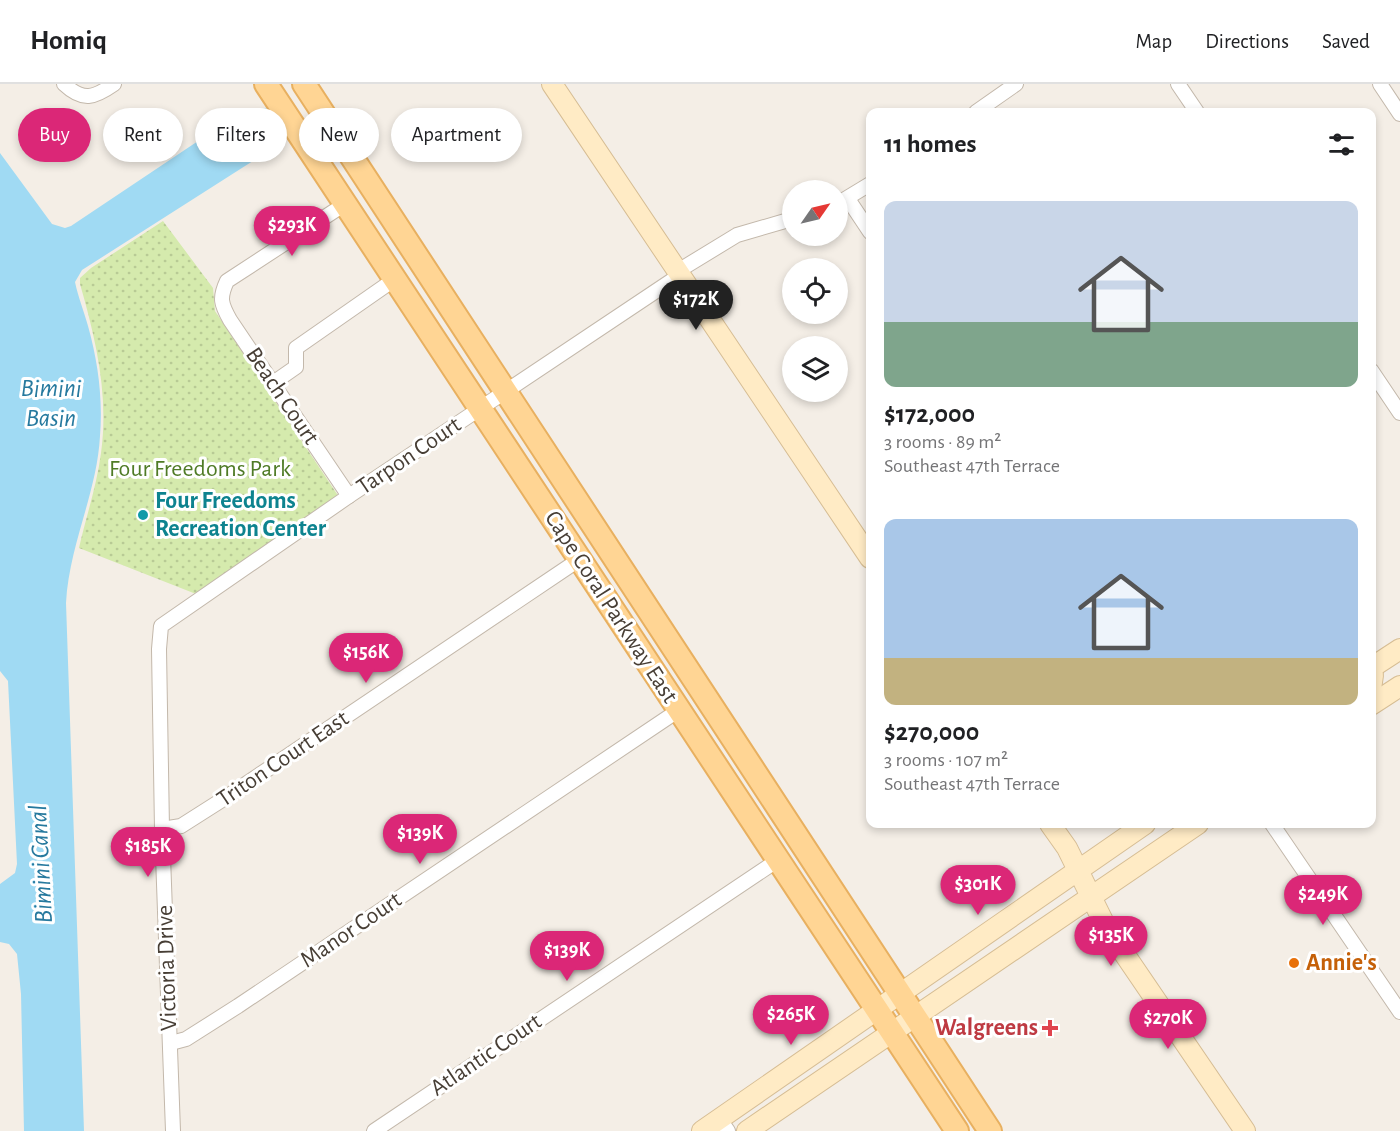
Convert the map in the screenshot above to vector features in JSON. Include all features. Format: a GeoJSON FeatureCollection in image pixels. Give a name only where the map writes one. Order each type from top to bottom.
{"type":"FeatureCollection","features":[{"type":"Feature","properties":{"kind":"main road","name":"Cape Coral Parkway East"},"geometry":{"type":"LineString","coordinates":[[266,84],[957,1131]]}},
{"type":"Feature","properties":{"kind":"main road","name":"Cape Coral Parkway East"},"geometry":{"type":"LineString","coordinates":[[303,85],[990,1131]]}},
{"type":"Feature","properties":{"kind":"street"},"geometry":{"type":"LineString","coordinates":[[69,89],[81,96],[95,95],[114,84]]}},
{"type":"Feature","properties":{"kind":"street"},"geometry":{"type":"LineString","coordinates":[[552,84],[866,552]]}},
{"type":"Feature","properties":{"kind":"street"},"geometry":{"type":"LineString","coordinates":[[986,108],[1016,84]]}},
{"type":"Feature","properties":{"kind":"street"},"geometry":{"type":"LineString","coordinates":[[1178,84],[1194,108]]}},
{"type":"Feature","properties":{"kind":"street"},"geometry":{"type":"LineString","coordinates":[[1380,84],[1400,114]]}},
{"type":"Feature","properties":{"kind":"street"},"geometry":{"type":"LineString","coordinates":[[848,197],[866,186]]}},
{"type":"Feature","properties":{"kind":"street","name":"Beach Court"},"geometry":{"type":"LineString","coordinates":[[345,204],[227,281],[221,294],[230,320],[349,496]]}},
{"type":"Feature","properties":{"kind":"street"},"geometry":{"type":"LineString","coordinates":[[848,208],[866,228]]}},
{"type":"Feature","properties":{"kind":"street","name":"Tarpon Court"},"geometry":{"type":"LineString","coordinates":[[161,626],[349,496],[737,235],[782,222]]}},
{"type":"Feature","properties":{"kind":"street"},"geometry":{"type":"LineString","coordinates":[[273,383],[296,367],[296,348],[395,279]]}},
{"type":"Feature","properties":{"kind":"street"},"geometry":{"type":"LineString","coordinates":[[1376,377],[1400,413]]}},
{"type":"Feature","properties":{"kind":"street","name":"Triton Court East"},"geometry":{"type":"LineString","coordinates":[[162,830],[181,826],[225,798],[580,560]]}},
{"type":"Feature","properties":{"kind":"street","name":"Victoria Drive"},"geometry":{"type":"LineString","coordinates":[[161,626],[159,649],[162,830],[173,1131]]}},
{"type":"Feature","properties":{"kind":"street"},"geometry":{"type":"LineString","coordinates":[[1376,666],[1400,649]]}},
{"type":"Feature","properties":{"kind":"street"},"geometry":{"type":"LineString","coordinates":[[1376,702],[1400,686]]}},
{"type":"Feature","properties":{"kind":"street","name":"Manor Court"},"geometry":{"type":"LineString","coordinates":[[171,1043],[186,1039],[238,1006],[679,710]]}},
{"type":"Feature","properties":{"kind":"street"},"geometry":{"type":"LineString","coordinates":[[1053,828],[1067,848],[1106,927],[1245,1131]]}},
{"type":"Feature","properties":{"kind":"street"},"geometry":{"type":"LineString","coordinates":[[702,1131],[724,1125],[899,993],[1139,828]]}},
{"type":"Feature","properties":{"kind":"street"},"geometry":{"type":"LineString","coordinates":[[747,1131],[1192,828]]}},
{"type":"Feature","properties":{"kind":"street"},"geometry":{"type":"LineString","coordinates":[[1275,828],[1400,1012]]}},
{"type":"Feature","properties":{"kind":"street","name":"Atlantic Court"},"geometry":{"type":"LineString","coordinates":[[374,1131],[778,860]]}},
{"type":"Feature","properties":{"kind":"green space","name":"Four Freedoms Park"},"geometry":{"type":"Polygon","coordinates":[[[163,221],[213,288],[215,311],[339,497],[196,594],[79,548],[99,465],[103,431],[100,368],[80,278],[91,268],[163,221]]]}},
{"type":"Feature","properties":{"kind":"water"},"geometry":{"type":"Polygon","coordinates":[[[195,143],[195,162],[251,162],[82,270],[75,282],[95,353],[101,408],[98,457],[72,560],[66,603],[84,1131],[24,1131],[21,994],[17,954],[9,944],[0,942],[0,884],[15,873],[17,864],[8,681],[0,671],[0,153],[52,224],[65,228],[167,162],[183,162],[183,151],[195,143]]]}},
{"type":"Feature","properties":{"kind":"place","name":"Four Freedoms Recreation Center"},"geometry":{"type":"Point","coordinates":[143,515]}},
{"type":"Feature","properties":{"kind":"place","name":"Annie's"},"geometry":{"type":"Point","coordinates":[1294,963]}},
{"type":"Feature","properties":{"kind":"place","name":"Walgreens"},"geometry":{"type":"Point","coordinates":[1050,1028]}},
{"type":"Feature","properties":{"kind":"water label","name":"Bimini Basin"},"geometry":{"type":"Point","coordinates":[51,403]}},
{"type":"Feature","properties":{"kind":"water label","name":"Bimini Canal"},"geometry":{"type":"Point","coordinates":[41,864]}}]}
